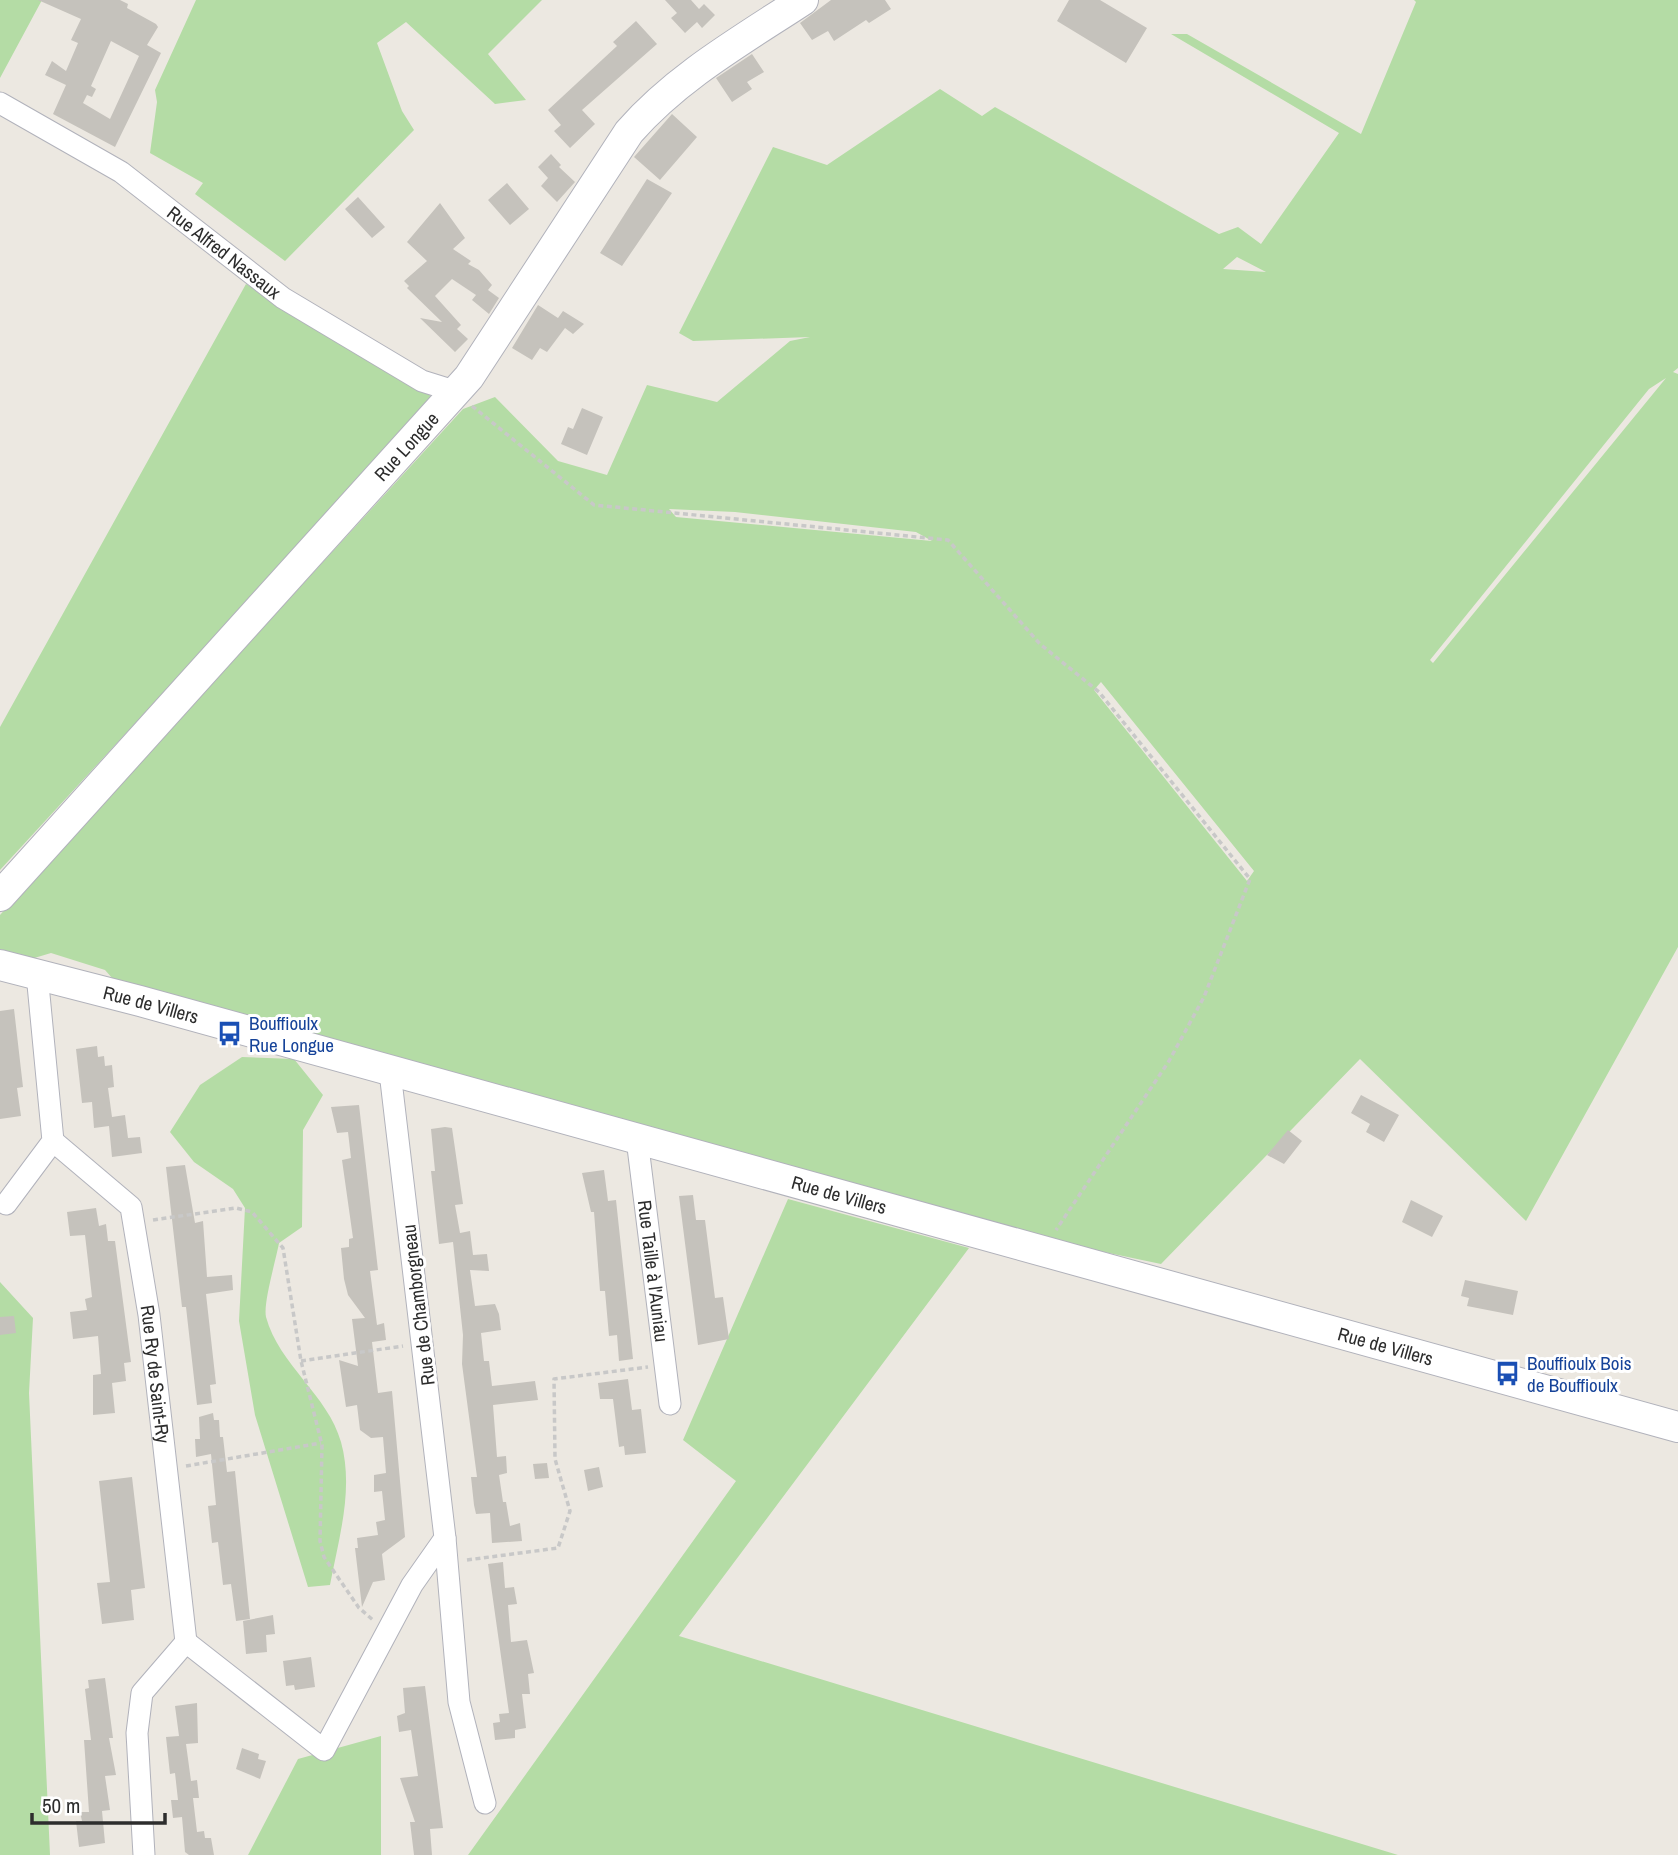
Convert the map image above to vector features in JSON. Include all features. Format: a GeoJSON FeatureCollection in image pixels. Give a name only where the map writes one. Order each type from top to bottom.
{"type":"FeatureCollection","features":[{"type":"Feature","properties":{"kind":"street","name":"Rue Longue"},"geometry":{"type":"LineString","coordinates":[[0,895],[469,377],[629,132],[653,105],[702,66],[803,0]]}},
{"type":"Feature","properties":{"kind":"street","name":"Rue Alfred Nassaux"},"geometry":{"type":"LineString","coordinates":[[0,103],[121,172],[284,298],[422,381],[454,391]]}},
{"type":"Feature","properties":{"kind":"street","name":"Rue de Villers"},"geometry":{"type":"LineString","coordinates":[[0,965],[1678,1427]]}},
{"type":"Feature","properties":{"kind":"street"},"geometry":{"type":"LineString","coordinates":[[6,1204],[53,1141],[37,974]]}},
{"type":"Feature","properties":{"kind":"street","name":"Rue de Chamborgneau"},"geometry":{"type":"LineString","coordinates":[[390,1072],[445,1538],[459,1702],[485,1803]]}},
{"type":"Feature","properties":{"kind":"street","name":"Rue Taille à l'Auniau"},"geometry":{"type":"LineString","coordinates":[[636,1139],[670,1404]]}},
{"type":"Feature","properties":{"kind":"street","name":"Rue Ry de Saint-Ry"},"geometry":{"type":"LineString","coordinates":[[53,1141],[131,1207],[149,1315],[186,1643]]}},
{"type":"Feature","properties":{"kind":"street"},"geometry":{"type":"LineString","coordinates":[[144,1855],[137,1733],[142,1693],[186,1643],[324,1750],[412,1586],[445,1538]]}},
{"type":"Feature","properties":{"kind":"path"},"geometry":{"type":"LineString","coordinates":[[454,391],[594,505],[948,540],[1041,644],[1099,692],[1250,879],[1204,996],[1175,1050],[1042,1251]]}},
{"type":"Feature","properties":{"kind":"path"},"geometry":{"type":"LineString","coordinates":[[134,1223],[236,1208],[252,1212],[283,1248],[301,1361],[321,1443],[320,1541],[324,1557],[359,1608],[387,1632]]}},
{"type":"Feature","properties":{"kind":"path"},"geometry":{"type":"LineString","coordinates":[[301,1361],[422,1343]]}},
{"type":"Feature","properties":{"kind":"path"},"geometry":{"type":"LineString","coordinates":[[447,1563],[558,1548],[570,1511],[555,1459],[554,1379],[665,1365]]}},
{"type":"Feature","properties":{"kind":"path"},"geometry":{"type":"LineString","coordinates":[[167,1470],[321,1443]]}},
{"type":"Feature","properties":{"kind":"green space"},"geometry":{"type":"Polygon","coordinates":[[[0,0],[42,0],[0,78],[0,0]]]}},
{"type":"Feature","properties":{"kind":"green space"},"geometry":{"type":"Polygon","coordinates":[[[196,0],[542,0],[488,54],[526,100],[495,104],[406,22],[377,43],[402,111],[414,130],[285,261],[195,194],[203,183],[150,153],[157,102],[155,90],[196,0]]]}},
{"type":"Feature","properties":{"kind":"green space"},"geometry":{"type":"Polygon","coordinates":[[[1414,0],[1678,0],[1678,368],[1673,372],[1678,374],[1678,947],[1526,1221],[1360,1059],[1161,1264],[995,1229],[121,988],[105,970],[51,953],[31,959],[0,949],[0,915],[463,409],[495,397],[558,461],[607,475],[647,385],[717,402],[790,341],[810,337],[693,341],[679,333],[773,147],[827,165],[940,89],[982,116],[995,107],[1219,234],[1238,227],[1261,244],[1339,133],[1171,34],[1187,34],[1361,134],[1416,2],[1414,0]],[[1237,257],[1223,269],[1266,272],[1237,257]],[[1666,378],[1649,389],[1430,660],[1433,663],[1666,378]],[[669,509],[676,517],[932,541],[916,532],[735,512],[669,509]],[[1101,682],[1094,690],[1247,881],[1254,871],[1101,682]]]}},
{"type":"Feature","properties":{"kind":"green space"},"geometry":{"type":"Polygon","coordinates":[[[246,284],[431,396],[430,403],[0,870],[0,727],[246,284]]]}},
{"type":"Feature","properties":{"kind":"green space"},"geometry":{"type":"Polygon","coordinates":[[[242,1057],[294,1059],[323,1095],[303,1130],[302,1227],[279,1243],[268,1292],[266,1317],[281,1350],[326,1409],[341,1442],[345,1460],[346,1495],[330,1585],[308,1587],[255,1415],[239,1321],[245,1208],[233,1189],[194,1162],[170,1132],[200,1085],[242,1057]]]}},
{"type":"Feature","properties":{"kind":"green space"},"geometry":{"type":"Polygon","coordinates":[[[788,1199],[969,1248],[679,1636],[1398,1855],[468,1855],[736,1481],[683,1440],[788,1199]]]}},
{"type":"Feature","properties":{"kind":"green space"},"geometry":{"type":"Polygon","coordinates":[[[0,1282],[33,1318],[29,1393],[50,1855],[0,1855],[0,1282]]]}},
{"type":"Feature","properties":{"kind":"green space"},"geometry":{"type":"Polygon","coordinates":[[[381,1736],[381,1855],[248,1855],[298,1759],[381,1736]]]}},
{"type":"Feature","properties":{"kind":"building"},"geometry":{"type":"Polygon","coordinates":[[[38,0],[120,0],[128,4],[127,8],[158,27],[147,45],[161,53],[115,147],[53,114],[66,85],[45,75],[52,61],[66,71],[78,43],[71,40],[81,19],[38,0]],[[111,41],[91,86],[96,89],[92,97],[87,95],[83,103],[110,119],[139,56],[111,41]]]}},
{"type":"Feature","properties":{"kind":"building"},"geometry":{"type":"Polygon","coordinates":[[[665,0],[691,0],[699,9],[704,4],[715,15],[702,28],[697,22],[685,33],[671,18],[677,13],[665,0]]]}},
{"type":"Feature","properties":{"kind":"building"},"geometry":{"type":"Polygon","coordinates":[[[831,0],[885,0],[891,9],[869,23],[866,20],[834,41],[828,31],[812,40],[800,23],[831,0]]]}},
{"type":"Feature","properties":{"kind":"building"},"geometry":{"type":"Polygon","coordinates":[[[1069,0],[1100,0],[1147,28],[1126,63],[1057,21],[1069,0]]]}},
{"type":"Feature","properties":{"kind":"building"},"geometry":{"type":"Polygon","coordinates":[[[636,21],[657,44],[582,110],[595,124],[570,148],[554,131],[561,125],[548,110],[617,46],[613,42],[636,21]]]}},
{"type":"Feature","properties":{"kind":"building"},"geometry":{"type":"Polygon","coordinates":[[[752,54],[764,72],[747,82],[752,89],[732,102],[716,78],[752,54]]]}},
{"type":"Feature","properties":{"kind":"building"},"geometry":{"type":"Polygon","coordinates":[[[672,114],[697,137],[660,180],[634,157],[672,114]]]}},
{"type":"Feature","properties":{"kind":"building"},"geometry":{"type":"Polygon","coordinates":[[[551,154],[561,165],[559,167],[575,182],[557,202],[541,186],[548,178],[538,167],[551,154]]]}},
{"type":"Feature","properties":{"kind":"building"},"geometry":{"type":"Polygon","coordinates":[[[647,179],[672,193],[622,266],[600,253],[647,179]]]}},
{"type":"Feature","properties":{"kind":"building"},"geometry":{"type":"Polygon","coordinates":[[[507,183],[529,209],[510,225],[488,200],[507,183]]]}},
{"type":"Feature","properties":{"kind":"building"},"geometry":{"type":"Polygon","coordinates":[[[358,197],[385,227],[372,238],[345,209],[358,197]]]}},
{"type":"Feature","properties":{"kind":"building"},"geometry":{"type":"Polygon","coordinates":[[[440,203],[465,238],[453,249],[471,261],[468,264],[479,270],[492,285],[488,290],[499,298],[489,314],[472,300],[476,295],[452,279],[435,296],[461,325],[457,329],[468,339],[455,352],[420,318],[442,322],[407,288],[409,286],[404,281],[427,261],[407,242],[440,203]]]}},
{"type":"Feature","properties":{"kind":"building"},"geometry":{"type":"Polygon","coordinates":[[[538,305],[558,318],[563,311],[584,324],[573,334],[565,328],[547,352],[540,348],[532,360],[512,348],[538,305]]]}},
{"type":"Feature","properties":{"kind":"building"},"geometry":{"type":"Polygon","coordinates":[[[582,408],[603,417],[587,455],[561,444],[568,427],[573,429],[582,408]]]}},
{"type":"Feature","properties":{"kind":"building"},"geometry":{"type":"Polygon","coordinates":[[[14,1009],[23,1087],[17,1088],[21,1116],[0,1119],[0,1011],[14,1009]]]}},
{"type":"Feature","properties":{"kind":"building"},"geometry":{"type":"Polygon","coordinates":[[[97,1046],[98,1057],[104,1056],[105,1066],[112,1065],[114,1087],[108,1088],[112,1117],[125,1115],[128,1138],[140,1137],[142,1153],[112,1157],[109,1126],[94,1128],[92,1102],[82,1103],[76,1049],[97,1046]]]}},
{"type":"Feature","properties":{"kind":"building"},"geometry":{"type":"Polygon","coordinates":[[[1361,1095],[1399,1115],[1384,1142],[1366,1132],[1370,1124],[1351,1113],[1361,1095]]]}},
{"type":"Feature","properties":{"kind":"building"},"geometry":{"type":"Polygon","coordinates":[[[359,1105],[378,1270],[370,1271],[377,1325],[384,1323],[386,1340],[372,1342],[378,1393],[392,1391],[405,1537],[382,1554],[385,1580],[373,1582],[362,1607],[355,1548],[358,1548],[357,1538],[378,1535],[376,1522],[385,1520],[382,1491],[374,1492],[374,1475],[386,1473],[383,1437],[371,1438],[360,1430],[357,1405],[346,1407],[339,1360],[358,1366],[352,1319],[365,1318],[348,1295],[344,1279],[341,1248],[349,1247],[349,1239],[353,1238],[342,1160],[351,1158],[348,1132],[337,1133],[331,1107],[359,1105]]]}},
{"type":"Feature","properties":{"kind":"building"},"geometry":{"type":"Polygon","coordinates":[[[452,1128],[463,1204],[455,1205],[460,1233],[470,1231],[473,1255],[487,1254],[489,1271],[470,1270],[475,1306],[495,1304],[499,1314],[501,1330],[481,1333],[484,1361],[489,1361],[492,1386],[535,1381],[538,1400],[493,1405],[497,1457],[506,1456],[507,1473],[499,1475],[503,1502],[506,1502],[510,1526],[520,1523],[522,1541],[492,1543],[490,1513],[476,1514],[474,1505],[471,1477],[477,1477],[462,1364],[463,1335],[453,1242],[439,1244],[431,1171],[435,1171],[431,1129],[452,1128]]]}},
{"type":"Feature","properties":{"kind":"building"},"geometry":{"type":"Polygon","coordinates":[[[1288,1130],[1302,1141],[1284,1164],[1267,1155],[1288,1130]]]}},
{"type":"Feature","properties":{"kind":"building"},"geometry":{"type":"Polygon","coordinates":[[[185,1165],[195,1223],[203,1221],[207,1277],[232,1275],[233,1290],[206,1294],[216,1384],[210,1385],[212,1403],[197,1405],[186,1307],[182,1307],[166,1167],[185,1165]]]}},
{"type":"Feature","properties":{"kind":"building"},"geometry":{"type":"Polygon","coordinates":[[[604,1170],[608,1201],[616,1200],[633,1359],[619,1361],[617,1335],[609,1336],[605,1291],[600,1291],[594,1212],[591,1212],[582,1173],[604,1170]]]}},
{"type":"Feature","properties":{"kind":"building"},"geometry":{"type":"Polygon","coordinates":[[[693,1195],[696,1220],[705,1220],[715,1298],[723,1297],[729,1339],[698,1345],[679,1196],[693,1195]]]}},
{"type":"Feature","properties":{"kind":"building"},"geometry":{"type":"Polygon","coordinates":[[[1411,1200],[1443,1216],[1432,1237],[1402,1222],[1411,1200]]]}},
{"type":"Feature","properties":{"kind":"building"},"geometry":{"type":"Polygon","coordinates":[[[96,1208],[99,1226],[106,1224],[108,1241],[115,1241],[131,1362],[124,1363],[126,1381],[112,1383],[115,1413],[93,1415],[93,1375],[101,1374],[98,1336],[73,1339],[70,1312],[87,1310],[85,1299],[92,1297],[85,1235],[70,1236],[67,1212],[96,1208]]]}},
{"type":"Feature","properties":{"kind":"building"},"geometry":{"type":"Polygon","coordinates":[[[1465,1280],[1518,1291],[1513,1315],[1467,1306],[1469,1298],[1461,1296],[1465,1280]]]}},
{"type":"Feature","properties":{"kind":"building"},"geometry":{"type":"Polygon","coordinates":[[[14,1316],[16,1333],[0,1335],[0,1317],[14,1316]]]}},
{"type":"Feature","properties":{"kind":"building"},"geometry":{"type":"Polygon","coordinates":[[[628,1379],[632,1410],[641,1409],[646,1453],[625,1455],[624,1446],[619,1447],[613,1399],[600,1399],[598,1383],[628,1379]]]}},
{"type":"Feature","properties":{"kind":"building"},"geometry":{"type":"Polygon","coordinates":[[[213,1413],[214,1420],[219,1420],[227,1472],[235,1471],[250,1619],[236,1621],[231,1584],[223,1585],[218,1542],[212,1543],[208,1506],[216,1505],[211,1454],[196,1457],[195,1439],[200,1439],[199,1417],[213,1413]]]}},
{"type":"Feature","properties":{"kind":"building"},"geometry":{"type":"Polygon","coordinates":[[[547,1463],[549,1478],[535,1479],[533,1464],[547,1463]]]}},
{"type":"Feature","properties":{"kind":"building"},"geometry":{"type":"Polygon","coordinates":[[[599,1467],[603,1487],[588,1491],[584,1470],[599,1467]]]}},
{"type":"Feature","properties":{"kind":"building"},"geometry":{"type":"Polygon","coordinates":[[[132,1477],[145,1588],[131,1590],[134,1620],[102,1624],[97,1583],[110,1582],[99,1481],[132,1477]]]}},
{"type":"Feature","properties":{"kind":"building"},"geometry":{"type":"Polygon","coordinates":[[[503,1562],[505,1588],[514,1587],[517,1604],[508,1605],[511,1642],[527,1640],[534,1673],[528,1674],[530,1694],[522,1694],[526,1728],[515,1730],[515,1738],[495,1740],[493,1723],[500,1722],[499,1714],[509,1713],[488,1564],[503,1562]]]}},
{"type":"Feature","properties":{"kind":"building"},"geometry":{"type":"Polygon","coordinates":[[[273,1615],[275,1634],[266,1635],[267,1652],[246,1654],[243,1621],[273,1615]]]}},
{"type":"Feature","properties":{"kind":"building"},"geometry":{"type":"Polygon","coordinates":[[[311,1657],[315,1687],[295,1690],[294,1685],[286,1686],[283,1661],[311,1657]]]}},
{"type":"Feature","properties":{"kind":"building"},"geometry":{"type":"Polygon","coordinates":[[[105,1678],[113,1738],[109,1738],[116,1775],[105,1776],[110,1810],[102,1811],[105,1843],[79,1847],[76,1821],[82,1821],[80,1812],[89,1812],[84,1740],[91,1740],[85,1689],[89,1688],[88,1680],[105,1678]]]}},
{"type":"Feature","properties":{"kind":"building"},"geometry":{"type":"Polygon","coordinates":[[[425,1686],[443,1828],[430,1829],[432,1855],[414,1855],[410,1822],[415,1822],[400,1778],[418,1776],[411,1730],[399,1732],[397,1716],[405,1713],[403,1688],[425,1686]]]}},
{"type":"Feature","properties":{"kind":"building"},"geometry":{"type":"Polygon","coordinates":[[[197,1703],[198,1743],[186,1744],[191,1781],[197,1780],[199,1798],[193,1798],[197,1832],[204,1831],[205,1838],[211,1838],[214,1855],[189,1855],[185,1852],[182,1817],[173,1818],[171,1800],[178,1800],[175,1773],[170,1774],[166,1737],[179,1736],[175,1706],[197,1703]]]}},
{"type":"Feature","properties":{"kind":"building"},"geometry":{"type":"Polygon","coordinates":[[[242,1748],[259,1754],[258,1759],[266,1761],[260,1779],[236,1769],[242,1748]]]}},
{"type":"Feature","properties":{"kind":"place","name":"Bouffioulx Rue Longue"},"geometry":{"type":"Point","coordinates":[229,1034]}},
{"type":"Feature","properties":{"kind":"place","name":"Bouffioulx Bois de Bouffioulx"},"geometry":{"type":"Point","coordinates":[1507,1374]}}]}
